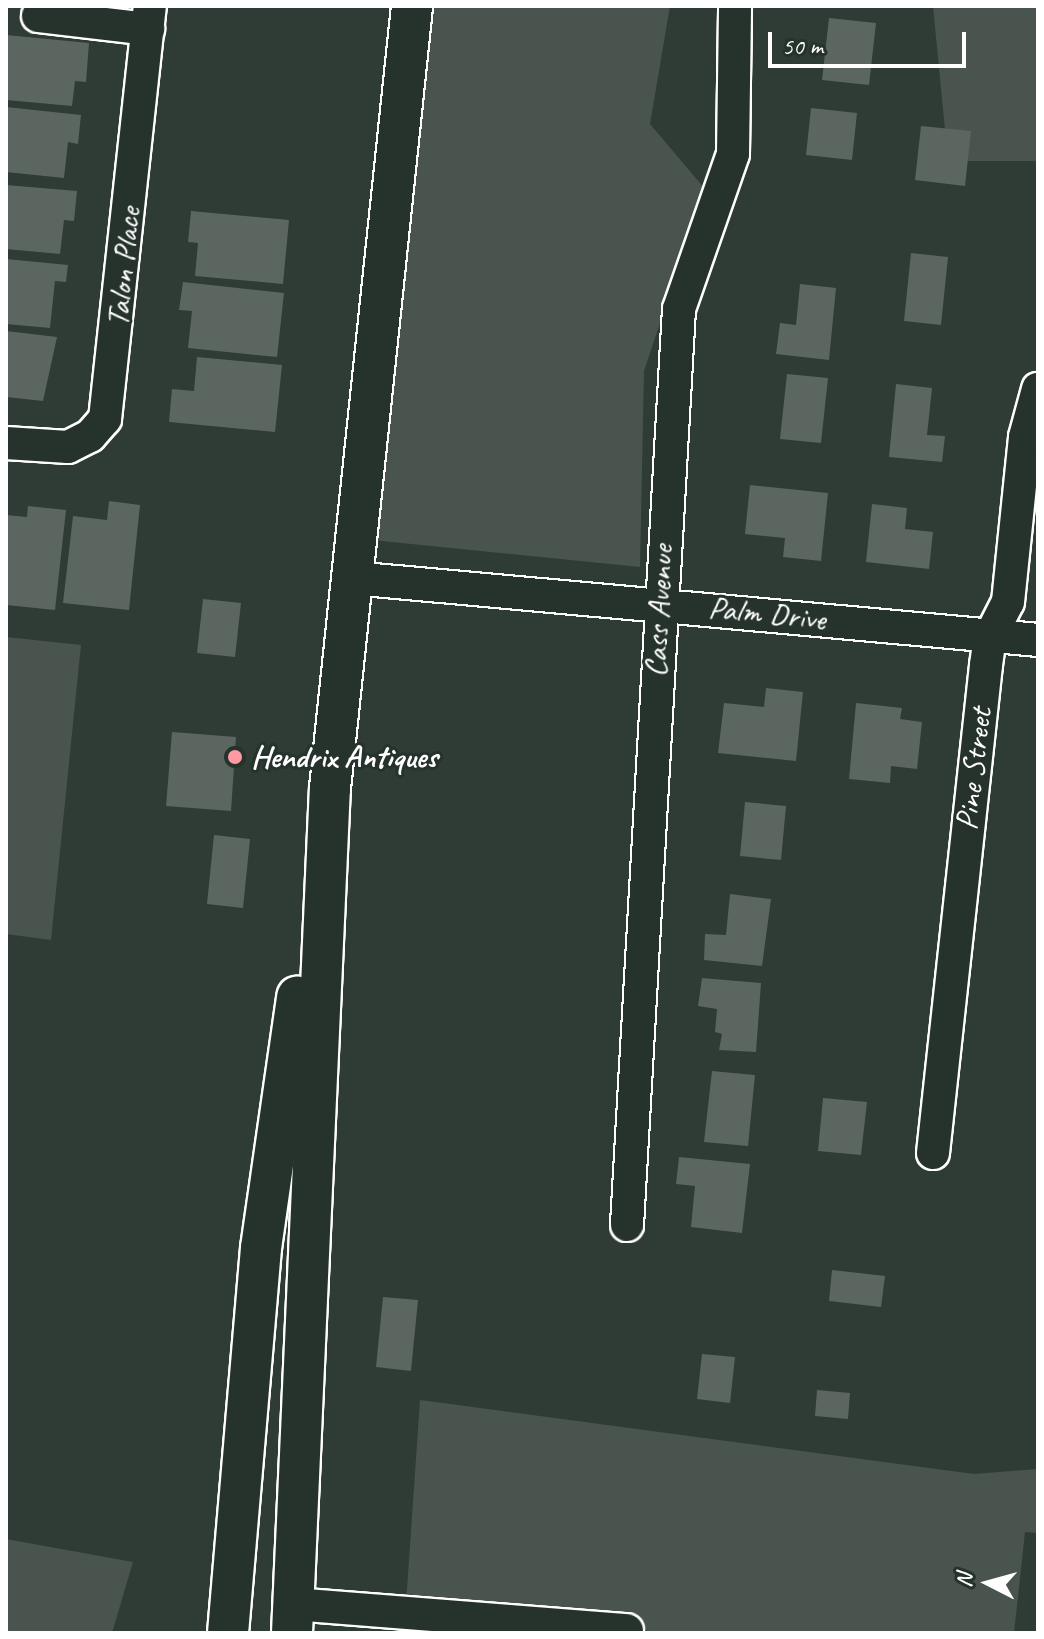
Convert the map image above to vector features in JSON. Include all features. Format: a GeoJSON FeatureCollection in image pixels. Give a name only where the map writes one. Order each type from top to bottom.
{"type":"FeatureCollection","features":[{"type":"Feature","properties":{"kind":"main road"},"geometry":{"type":"LineString","coordinates":[[228,1633],[261,1248],[330,788],[412,6]]}},
{"type":"Feature","properties":{"kind":"main road"},"geometry":{"type":"LineString","coordinates":[[292,1619],[330,788]]}},
{"type":"Feature","properties":{"kind":"street","name":"Cass Avenue"},"geometry":{"type":"LineString","coordinates":[[627,1225],[659,604],[679,309],[733,154],[735,6]]}},
{"type":"Feature","properties":{"kind":"street"},"geometry":{"type":"LineString","coordinates":[[38,16],[149,18]]}},
{"type":"Feature","properties":{"kind":"street","name":"Talon Place"},"geometry":{"type":"LineString","coordinates":[[6,443],[68,447],[90,436],[105,419],[149,18]]}},
{"type":"Feature","properties":{"kind":"street","name":"Pine Street"},"geometry":{"type":"LineString","coordinates":[[933,1153],[990,637],[1008,602],[1025,437],[1038,389]]}},
{"type":"Feature","properties":{"kind":"street","name":"Palm Drive"},"geometry":{"type":"LineString","coordinates":[[352,578],[1038,640]]}},
{"type":"Feature","properties":{"kind":"street"},"geometry":{"type":"LineString","coordinates":[[292,1619],[627,1630]]}},
{"type":"Feature","properties":{"kind":"shaded area"},"geometry":{"type":"Polygon","coordinates":[[[428,6],[670,6],[650,124],[705,189],[644,371],[640,567],[372,540],[428,6]]]}},
{"type":"Feature","properties":{"kind":"shaded area"},"geometry":{"type":"Polygon","coordinates":[[[933,6],[1038,6],[1038,161],[948,161],[933,6]]]}},
{"type":"Feature","properties":{"kind":"shaded area"},"geometry":{"type":"Polygon","coordinates":[[[6,637],[81,645],[51,940],[6,934],[6,637]]]}},
{"type":"Feature","properties":{"kind":"shaded area"},"geometry":{"type":"Polygon","coordinates":[[[420,1400],[974,1474],[1038,1469],[1038,1533],[1025,1532],[1014,1633],[404,1633],[420,1400]]]}},
{"type":"Feature","properties":{"kind":"shaded area"},"geometry":{"type":"Polygon","coordinates":[[[6,1539],[133,1562],[112,1633],[6,1633],[6,1539]]]}},
{"type":"Feature","properties":{"kind":"building"},"geometry":{"type":"Polygon","coordinates":[[[829,18],[876,23],[869,85],[822,80],[829,18]]]}},
{"type":"Feature","properties":{"kind":"building"},"geometry":{"type":"Polygon","coordinates":[[[6,35],[89,43],[86,82],[75,81],[72,106],[6,100],[6,35]]]}},
{"type":"Feature","properties":{"kind":"building"},"geometry":{"type":"Polygon","coordinates":[[[6,107],[81,115],[78,144],[68,142],[64,178],[6,172],[6,107]]]}},
{"type":"Feature","properties":{"kind":"building"},"geometry":{"type":"Polygon","coordinates":[[[811,108],[857,113],[852,160],[806,155],[811,108]]]}},
{"type":"Feature","properties":{"kind":"building"},"geometry":{"type":"Polygon","coordinates":[[[921,126],[971,131],[965,186],[915,180],[921,126]]]}},
{"type":"Feature","properties":{"kind":"building"},"geometry":{"type":"Polygon","coordinates":[[[6,185],[77,191],[74,221],[64,220],[60,254],[6,249],[6,185]]]}},
{"type":"Feature","properties":{"kind":"building"},"geometry":{"type":"Polygon","coordinates":[[[191,211],[289,220],[283,284],[195,276],[198,243],[188,242],[191,211]]]}},
{"type":"Feature","properties":{"kind":"building"},"geometry":{"type":"Polygon","coordinates":[[[911,253],[948,257],[941,325],[904,321],[911,253]]]}},
{"type":"Feature","properties":{"kind":"building"},"geometry":{"type":"Polygon","coordinates":[[[6,259],[68,265],[66,282],[55,281],[50,328],[6,324],[6,259]]]}},
{"type":"Feature","properties":{"kind":"building"},"geometry":{"type":"Polygon","coordinates":[[[183,282],[284,293],[277,357],[188,348],[192,311],[179,310],[183,282]]]}},
{"type":"Feature","properties":{"kind":"building"},"geometry":{"type":"Polygon","coordinates":[[[800,284],[836,288],[829,360],[776,354],[780,323],[796,325],[800,284]]]}},
{"type":"Feature","properties":{"kind":"building"},"geometry":{"type":"Polygon","coordinates":[[[6,331],[57,337],[43,401],[6,397],[6,331]]]}},
{"type":"Feature","properties":{"kind":"building"},"geometry":{"type":"Polygon","coordinates":[[[197,357],[282,365],[275,432],[169,422],[172,389],[194,391],[197,357]]]}},
{"type":"Feature","properties":{"kind":"building"},"geometry":{"type":"Polygon","coordinates":[[[787,374],[828,378],[821,443],[780,439],[787,374]]]}},
{"type":"Feature","properties":{"kind":"building"},"geometry":{"type":"Polygon","coordinates":[[[896,384],[932,388],[927,435],[945,436],[942,462],[889,457],[896,384]]]}},
{"type":"Feature","properties":{"kind":"building"},"geometry":{"type":"Polygon","coordinates":[[[750,485],[828,493],[821,561],[783,557],[785,538],[745,534],[750,485]]]}},
{"type":"Feature","properties":{"kind":"building"},"geometry":{"type":"Polygon","coordinates":[[[109,501],[140,505],[129,610],[63,603],[73,516],[107,520],[109,501]]]}},
{"type":"Feature","properties":{"kind":"building"},"geometry":{"type":"Polygon","coordinates":[[[872,504],[907,508],[905,529],[933,532],[929,569],[866,562],[872,504]]]}},
{"type":"Feature","properties":{"kind":"building"},"geometry":{"type":"Polygon","coordinates":[[[28,506],[66,510],[55,610],[6,605],[6,515],[27,517],[28,506]]]}},
{"type":"Feature","properties":{"kind":"building"},"geometry":{"type":"Polygon","coordinates":[[[203,599],[241,603],[235,657],[197,653],[203,599]]]}},
{"type":"Feature","properties":{"kind":"building"},"geometry":{"type":"Polygon","coordinates":[[[766,688],[803,692],[796,761],[718,753],[724,703],[764,707],[766,688]]]}},
{"type":"Feature","properties":{"kind":"building"},"geometry":{"type":"Polygon","coordinates":[[[856,703],[902,708],[900,719],[922,722],[917,769],[891,766],[890,783],[849,779],[856,703]]]}},
{"type":"Feature","properties":{"kind":"building"},"geometry":{"type":"Polygon","coordinates":[[[172,732],[236,737],[231,811],[166,806],[172,732]]]}},
{"type":"Feature","properties":{"kind":"building"},"geometry":{"type":"Polygon","coordinates":[[[745,802],[786,806],[781,860],[740,856],[745,802]]]}},
{"type":"Feature","properties":{"kind":"building"},"geometry":{"type":"Polygon","coordinates":[[[214,835],[250,839],[243,908],[207,904],[214,835]]]}},
{"type":"Feature","properties":{"kind":"building"},"geometry":{"type":"Polygon","coordinates":[[[730,894],[771,899],[762,966],[704,960],[705,934],[726,935],[730,894]]]}},
{"type":"Feature","properties":{"kind":"building"},"geometry":{"type":"Polygon","coordinates":[[[702,978],[761,983],[756,1052],[719,1050],[722,1034],[715,1032],[717,1009],[698,1006],[702,978]]]}},
{"type":"Feature","properties":{"kind":"building"},"geometry":{"type":"Polygon","coordinates":[[[712,1071],[755,1075],[748,1146],[704,1142],[712,1071]]]}},
{"type":"Feature","properties":{"kind":"building"},"geometry":{"type":"Polygon","coordinates":[[[823,1098],[867,1102],[861,1155],[818,1151],[823,1098]]]}},
{"type":"Feature","properties":{"kind":"building"},"geometry":{"type":"Polygon","coordinates":[[[679,1157],[750,1164],[742,1233],[691,1227],[695,1186],[676,1184],[679,1157]]]}},
{"type":"Feature","properties":{"kind":"building"},"geometry":{"type":"Polygon","coordinates":[[[832,1270],[885,1276],[881,1307],[829,1301],[832,1270]]]}},
{"type":"Feature","properties":{"kind":"building"},"geometry":{"type":"Polygon","coordinates":[[[383,1297],[418,1300],[411,1371],[376,1367],[383,1297]]]}},
{"type":"Feature","properties":{"kind":"building"},"geometry":{"type":"Polygon","coordinates":[[[702,1354],[735,1357],[730,1403],[697,1399],[702,1354]]]}},
{"type":"Feature","properties":{"kind":"building"},"geometry":{"type":"Polygon","coordinates":[[[817,1390],[850,1393],[848,1419],[815,1416],[817,1390]]]}},
{"type":"Feature","properties":{"kind":"place","name":"Hendrix Antiques"},"geometry":{"type":"Point","coordinates":[235,757]}}]}
